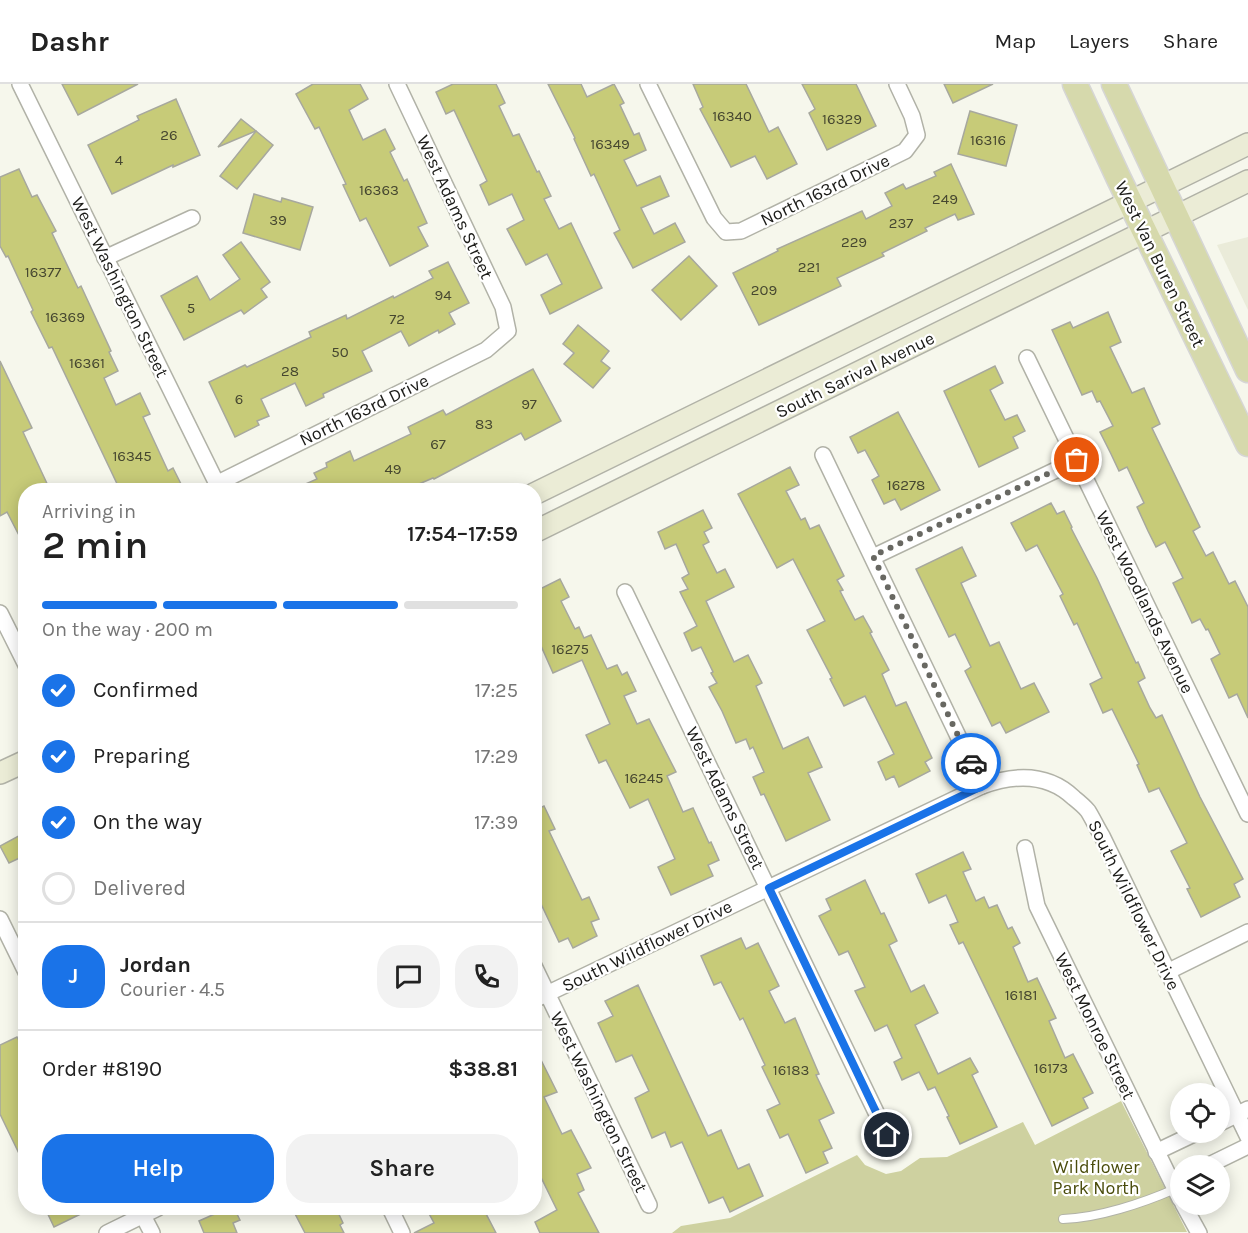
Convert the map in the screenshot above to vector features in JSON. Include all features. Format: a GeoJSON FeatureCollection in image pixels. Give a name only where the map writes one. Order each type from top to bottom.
{"type":"FeatureCollection","features":[{"type":"Feature","properties":{"kind":"main road","name":"West Van Buren Street"},"geometry":{"type":"LineString","coordinates":[[1074,84],[1248,444]]}},
{"type":"Feature","properties":{"kind":"main road","name":"West Van Buren Street"},"geometry":{"type":"LineString","coordinates":[[1114,84],[1248,370]]}},
{"type":"Feature","properties":{"kind":"main road","name":"South Sarival Avenue"},"geometry":{"type":"LineString","coordinates":[[542,490],[1248,144]]}},
{"type":"Feature","properties":{"kind":"main road","name":"South Sarival Avenue"},"geometry":{"type":"LineString","coordinates":[[542,528],[1248,181]]}},
{"type":"Feature","properties":{"kind":"main road"},"geometry":{"type":"LineString","coordinates":[[0,773],[18,765]]}},
{"type":"Feature","properties":{"kind":"street","name":"West Washington Street"},"geometry":{"type":"LineString","coordinates":[[20,84],[216,483]]}},
{"type":"Feature","properties":{"kind":"street","name":"West Adams Street"},"geometry":{"type":"LineString","coordinates":[[397,84],[503,307],[508,331]]}},
{"type":"Feature","properties":{"kind":"street","name":"North 163rd Drive"},"geometry":{"type":"LineString","coordinates":[[648,84],[714,218],[726,232],[741,231],[904,151],[917,135],[912,116],[897,84]]}},
{"type":"Feature","properties":{"kind":"street"},"geometry":{"type":"LineString","coordinates":[[105,258],[192,218]]}},
{"type":"Feature","properties":{"kind":"street","name":"North 163rd Drive"},"geometry":{"type":"LineString","coordinates":[[226,483],[486,350],[508,331]]}},
{"type":"Feature","properties":{"kind":"street","name":"West Woodlands Avenue"},"geometry":{"type":"LineString","coordinates":[[1027,358],[1248,814]]}},
{"type":"Feature","properties":{"kind":"street"},"geometry":{"type":"LineString","coordinates":[[824,455],[982,786]]}},
{"type":"Feature","properties":{"kind":"street"},"geometry":{"type":"LineString","coordinates":[[873,556],[1077,460]]}},
{"type":"Feature","properties":{"kind":"street","name":"West Adams Street"},"geometry":{"type":"LineString","coordinates":[[625,592],[887,1135]]}},
{"type":"Feature","properties":{"kind":"street"},"geometry":{"type":"LineString","coordinates":[[0,612],[18,649]]}},
{"type":"Feature","properties":{"kind":"street","name":"South Wildflower Drive"},"geometry":{"type":"LineString","coordinates":[[542,997],[982,786],[999,779],[1017,777],[1044,779],[1067,791],[1087,809],[1167,972],[1242,1112],[1247,1138]]}},
{"type":"Feature","properties":{"kind":"street","name":"West Monroe Street"},"geometry":{"type":"LineString","coordinates":[[1025,848],[1037,906],[1156,1152],[1170,1175]]}},
{"type":"Feature","properties":{"kind":"street"},"geometry":{"type":"LineString","coordinates":[[0,919],[18,956]]}},
{"type":"Feature","properties":{"kind":"street"},"geometry":{"type":"LineString","coordinates":[[1167,972],[1248,932]]}},
{"type":"Feature","properties":{"kind":"street","name":"West Washington Street"},"geometry":{"type":"LineString","coordinates":[[542,999],[649,1205]]}},
{"type":"Feature","properties":{"kind":"street"},"geometry":{"type":"LineString","coordinates":[[1223,1155],[1247,1138]]}},
{"type":"Feature","properties":{"kind":"street"},"geometry":{"type":"LineString","coordinates":[[1156,1152],[1175,1143]]}},
{"type":"Feature","properties":{"kind":"street"},"geometry":{"type":"LineString","coordinates":[[107,1233],[135,1215]]}},
{"type":"Feature","properties":{"kind":"street"},"geometry":{"type":"LineString","coordinates":[[143,1215],[152,1233]]}},
{"type":"Feature","properties":{"kind":"street"},"geometry":{"type":"LineString","coordinates":[[393,1215],[402,1233]]}},
{"type":"Feature","properties":{"kind":"street"},"geometry":{"type":"LineString","coordinates":[[1190,1215],[1199,1233]]}},
{"type":"Feature","properties":{"kind":"lane"},"geometry":{"type":"LineString","coordinates":[[1063,1219],[1093,1215],[1160,1196],[1170,1191]]}},
{"type":"Feature","properties":{"kind":"shaded area"},"geometry":{"type":"Polygon","coordinates":[[[1248,237],[1248,310],[1217,245],[1248,237]]]}},
{"type":"Feature","properties":{"kind":"green space","name":"Wildflower Park North"},"geometry":{"type":"Polygon","coordinates":[[[1121,1101],[1170,1198],[1170,1215],[1178,1215],[1187,1232],[672,1233],[681,1226],[730,1218],[857,1155],[865,1165],[886,1174],[901,1171],[920,1158],[947,1157],[1023,1122],[1035,1145],[1121,1101]]]}},
{"type":"Feature","properties":{"kind":"building"},"geometry":{"type":"Polygon","coordinates":[[[62,84],[138,84],[78,115],[62,84]]]}},
{"type":"Feature","properties":{"kind":"building"},"geometry":{"type":"Polygon","coordinates":[[[313,84],[360,84],[368,99],[349,110],[363,140],[385,129],[395,149],[390,152],[404,181],[407,179],[427,223],[418,227],[428,246],[390,266],[366,218],[360,221],[343,185],[346,184],[319,127],[315,129],[296,94],[313,84]]]}},
{"type":"Feature","properties":{"kind":"building"},"geometry":{"type":"Polygon","coordinates":[[[453,84],[496,84],[505,103],[499,106],[513,136],[519,134],[537,172],[539,171],[551,196],[544,199],[559,229],[571,223],[602,288],[550,314],[541,295],[562,284],[547,254],[526,265],[507,229],[524,220],[512,194],[489,205],[480,185],[487,181],[454,110],[446,114],[436,92],[453,84]]]}},
{"type":"Feature","properties":{"kind":"building"},"geometry":{"type":"Polygon","coordinates":[[[548,84],[581,84],[587,97],[614,84],[624,103],[620,105],[634,135],[639,133],[646,150],[624,160],[637,186],[660,176],[669,196],[641,208],[654,234],[675,223],[685,242],[633,268],[614,233],[620,230],[594,174],[591,176],[548,84]]]}},
{"type":"Feature","properties":{"kind":"building"},"geometry":{"type":"Polygon","coordinates":[[[693,84],[746,84],[769,132],[778,127],[797,164],[767,179],[755,156],[731,167],[700,109],[703,107],[693,84]]]}},
{"type":"Feature","properties":{"kind":"building"},"geometry":{"type":"Polygon","coordinates":[[[802,84],[856,84],[876,126],[827,150],[809,113],[815,109],[802,84]]]}},
{"type":"Feature","properties":{"kind":"building"},"geometry":{"type":"Polygon","coordinates":[[[944,84],[993,84],[953,103],[944,84]]]}},
{"type":"Feature","properties":{"kind":"building"},"geometry":{"type":"Polygon","coordinates":[[[176,99],[200,155],[112,194],[88,145],[139,120],[137,116],[176,99]]]}},
{"type":"Feature","properties":{"kind":"building"},"geometry":{"type":"Polygon","coordinates":[[[970,111],[1017,125],[1006,166],[958,154],[970,111]]]}},
{"type":"Feature","properties":{"kind":"building"},"geometry":{"type":"Polygon","coordinates":[[[241,119],[256,131],[218,147],[241,119]]]}},
{"type":"Feature","properties":{"kind":"building"},"geometry":{"type":"Polygon","coordinates":[[[256,131],[273,145],[237,189],[220,176],[256,131]]]}},
{"type":"Feature","properties":{"kind":"building"},"geometry":{"type":"Polygon","coordinates":[[[951,164],[974,214],[958,220],[955,214],[925,228],[927,231],[882,253],[884,256],[837,278],[841,286],[759,325],[733,273],[778,251],[777,249],[862,211],[866,219],[892,206],[885,193],[903,184],[906,189],[936,176],[934,172],[951,164]]]}},
{"type":"Feature","properties":{"kind":"building"},"geometry":{"type":"Polygon","coordinates":[[[19,169],[32,197],[37,195],[56,231],[52,233],[78,288],[81,286],[111,351],[109,352],[118,371],[104,378],[116,405],[140,393],[150,414],[143,417],[168,471],[173,468],[180,483],[117,483],[52,347],[49,348],[31,312],[33,310],[8,256],[6,257],[0,246],[0,177],[19,169]]]}},
{"type":"Feature","properties":{"kind":"building"},"geometry":{"type":"Polygon","coordinates":[[[254,194],[281,202],[282,198],[313,207],[300,250],[243,233],[254,194]]]}},
{"type":"Feature","properties":{"kind":"building"},"geometry":{"type":"Polygon","coordinates":[[[241,242],[270,282],[261,289],[267,297],[244,314],[241,310],[184,340],[161,296],[197,276],[210,300],[240,279],[223,255],[241,242]]]}},
{"type":"Feature","properties":{"kind":"building"},"geometry":{"type":"Polygon","coordinates":[[[689,256],[717,286],[681,320],[652,290],[689,256]]]}},
{"type":"Feature","properties":{"kind":"building"},"geometry":{"type":"Polygon","coordinates":[[[448,262],[469,303],[449,313],[455,324],[439,333],[438,330],[409,346],[401,331],[362,351],[372,371],[323,394],[324,397],[306,406],[295,383],[261,399],[269,416],[257,421],[259,425],[235,437],[209,382],[311,337],[309,332],[346,315],[347,319],[393,296],[394,298],[433,278],[429,271],[448,262]]]}},
{"type":"Feature","properties":{"kind":"building"},"geometry":{"type":"Polygon","coordinates":[[[1108,312],[1121,342],[1110,347],[1132,393],[1144,388],[1160,424],[1152,428],[1200,527],[1193,531],[1206,556],[1213,552],[1229,584],[1235,581],[1248,607],[1248,718],[1237,694],[1229,698],[1211,659],[1220,654],[1208,629],[1206,630],[1200,619],[1192,623],[1173,583],[1183,578],[1165,542],[1156,547],[1137,507],[1144,503],[1127,467],[1119,471],[1100,432],[1113,426],[1092,391],[1082,395],[1052,330],[1070,322],[1073,328],[1108,312]]]}},
{"type":"Feature","properties":{"kind":"building"},"geometry":{"type":"Polygon","coordinates":[[[578,325],[609,351],[601,361],[610,368],[593,388],[564,364],[574,353],[563,344],[578,325]]]}},
{"type":"Feature","properties":{"kind":"building"},"geometry":{"type":"Polygon","coordinates":[[[0,361],[32,428],[23,432],[47,483],[18,483],[18,533],[7,512],[0,516],[0,361]]]}},
{"type":"Feature","properties":{"kind":"building"},"geometry":{"type":"Polygon","coordinates":[[[995,366],[1003,383],[990,390],[1005,420],[1017,415],[1025,431],[1013,437],[1018,448],[979,467],[944,391],[995,366]]]}},
{"type":"Feature","properties":{"kind":"building"},"geometry":{"type":"Polygon","coordinates":[[[533,369],[561,421],[525,440],[521,433],[434,479],[421,483],[308,483],[317,479],[314,473],[327,467],[326,463],[350,451],[354,461],[411,434],[408,427],[443,410],[446,415],[533,369]]]}},
{"type":"Feature","properties":{"kind":"building"},"geometry":{"type":"Polygon","coordinates":[[[898,412],[940,490],[901,510],[895,499],[884,504],[872,480],[879,476],[865,450],[858,453],[850,437],[898,412]]]}},
{"type":"Feature","properties":{"kind":"building"},"geometry":{"type":"Polygon","coordinates":[[[790,467],[799,485],[786,491],[801,520],[805,518],[810,529],[819,525],[844,576],[837,580],[843,590],[840,591],[855,620],[863,616],[872,632],[870,633],[889,670],[882,674],[896,706],[906,702],[932,758],[925,762],[930,771],[899,787],[894,776],[886,780],[878,762],[894,754],[865,696],[844,706],[807,630],[825,621],[793,559],[777,568],[738,494],[790,467]]]}},
{"type":"Feature","properties":{"kind":"building"},"geometry":{"type":"Polygon","coordinates":[[[1051,503],[1057,514],[1064,511],[1145,678],[1138,682],[1150,708],[1156,718],[1162,715],[1200,797],[1243,879],[1234,884],[1240,897],[1201,917],[1187,889],[1190,888],[1171,851],[1187,843],[1159,788],[1149,792],[1137,765],[1139,764],[1112,709],[1103,713],[1090,684],[1102,678],[1077,623],[1074,625],[1060,596],[1063,594],[1037,545],[1026,551],[1011,523],[1051,503]]]}},
{"type":"Feature","properties":{"kind":"building"},"geometry":{"type":"Polygon","coordinates":[[[703,510],[712,528],[704,532],[709,542],[703,545],[717,573],[725,569],[734,587],[706,601],[734,662],[748,655],[762,683],[756,686],[783,749],[808,737],[822,767],[808,773],[830,820],[786,841],[764,794],[761,795],[753,777],[764,772],[753,747],[750,749],[746,739],[736,743],[709,687],[717,683],[711,673],[713,672],[701,647],[692,651],[684,633],[697,626],[680,592],[688,589],[682,578],[689,574],[676,544],[665,549],[658,532],[703,510]]]}},
{"type":"Feature","properties":{"kind":"building"},"geometry":{"type":"Polygon","coordinates":[[[962,547],[976,576],[961,583],[990,646],[999,642],[1021,689],[1034,683],[1049,712],[1006,733],[1000,722],[992,726],[965,671],[971,667],[955,634],[949,637],[916,569],[962,547]]]}},
{"type":"Feature","properties":{"kind":"building"},"geometry":{"type":"Polygon","coordinates":[[[560,579],[569,597],[561,601],[575,629],[579,627],[584,638],[591,635],[607,669],[617,665],[622,675],[627,672],[636,691],[624,696],[637,724],[649,719],[676,772],[667,776],[683,812],[693,808],[709,843],[711,842],[719,860],[708,865],[713,876],[671,895],[658,867],[675,859],[648,799],[630,808],[606,760],[599,763],[586,735],[610,724],[582,660],[553,673],[542,648],[542,588],[560,579]]]}},
{"type":"Feature","properties":{"kind":"building"},"geometry":{"type":"Polygon","coordinates":[[[544,806],[555,829],[549,831],[582,900],[589,897],[599,919],[591,922],[597,936],[573,948],[568,938],[559,942],[542,906],[542,807],[544,806]]]}},
{"type":"Feature","properties":{"kind":"building"},"geometry":{"type":"Polygon","coordinates":[[[18,836],[18,859],[9,863],[0,846],[18,836]]]}},
{"type":"Feature","properties":{"kind":"building"},"geometry":{"type":"Polygon","coordinates":[[[963,852],[971,869],[963,872],[976,901],[984,897],[989,908],[997,905],[1008,929],[1012,927],[1020,943],[1013,947],[1028,982],[1037,978],[1056,1018],[1049,1021],[1065,1058],[1073,1054],[1093,1093],[1083,1098],[1088,1108],[1052,1126],[963,942],[959,944],[950,925],[958,922],[946,895],[929,903],[916,874],[963,852]]]}},
{"type":"Feature","properties":{"kind":"building"},"geometry":{"type":"Polygon","coordinates":[[[865,880],[897,941],[889,945],[911,992],[924,985],[938,1013],[915,1025],[938,1074],[970,1058],[978,1072],[972,1075],[997,1127],[960,1144],[935,1087],[928,1090],[919,1072],[902,1080],[894,1062],[902,1058],[887,1025],[875,1031],[855,991],[865,987],[848,951],[839,955],[819,916],[831,910],[826,899],[865,880]]]}},
{"type":"Feature","properties":{"kind":"building"},"geometry":{"type":"Polygon","coordinates":[[[741,938],[746,949],[758,943],[779,986],[769,991],[785,1023],[795,1018],[819,1074],[816,1075],[834,1113],[819,1120],[832,1148],[823,1152],[828,1163],[806,1173],[788,1134],[780,1138],[767,1110],[780,1104],[762,1067],[765,1065],[743,1018],[740,1020],[721,982],[714,985],[701,956],[741,938]]]}},
{"type":"Feature","properties":{"kind":"building"},"geometry":{"type":"Polygon","coordinates":[[[638,985],[708,1136],[721,1130],[738,1169],[749,1164],[763,1196],[730,1212],[723,1197],[709,1203],[682,1142],[671,1147],[665,1132],[652,1138],[635,1098],[649,1091],[632,1055],[616,1062],[598,1023],[613,1016],[605,1001],[638,985]]]}},
{"type":"Feature","properties":{"kind":"building"},"geometry":{"type":"Polygon","coordinates":[[[17,1037],[18,1039],[18,1151],[0,1114],[0,1045],[17,1037]]]}},
{"type":"Feature","properties":{"kind":"building"},"geometry":{"type":"Polygon","coordinates":[[[542,1062],[557,1092],[544,1097],[562,1134],[571,1130],[591,1168],[577,1174],[584,1190],[578,1193],[599,1233],[540,1233],[535,1222],[557,1210],[542,1179],[542,1062]]]}},
{"type":"Feature","properties":{"kind":"building"},"geometry":{"type":"Polygon","coordinates":[[[48,1215],[79,1215],[54,1227],[48,1215]]]}},
{"type":"Feature","properties":{"kind":"building"},"geometry":{"type":"Polygon","coordinates":[[[212,1215],[238,1215],[240,1220],[233,1223],[237,1233],[204,1233],[199,1221],[212,1215]]]}},
{"type":"Feature","properties":{"kind":"building"},"geometry":{"type":"Polygon","coordinates":[[[296,1215],[339,1215],[343,1223],[340,1225],[344,1233],[305,1233],[296,1215]]]}},
{"type":"Feature","properties":{"kind":"building"},"geometry":{"type":"Polygon","coordinates":[[[430,1215],[487,1215],[496,1233],[414,1233],[434,1223],[430,1215]]]}},
{"type":"Feature","properties":{"kind":"way so far"},"geometry":{"type":"LineString","coordinates":[[971,763],[873,556],[1077,460]]}},
{"type":"Feature","properties":{"kind":"route"},"geometry":{"type":"LineString","coordinates":[[887,1135],[769,888],[982,786],[971,763]]}}]}
